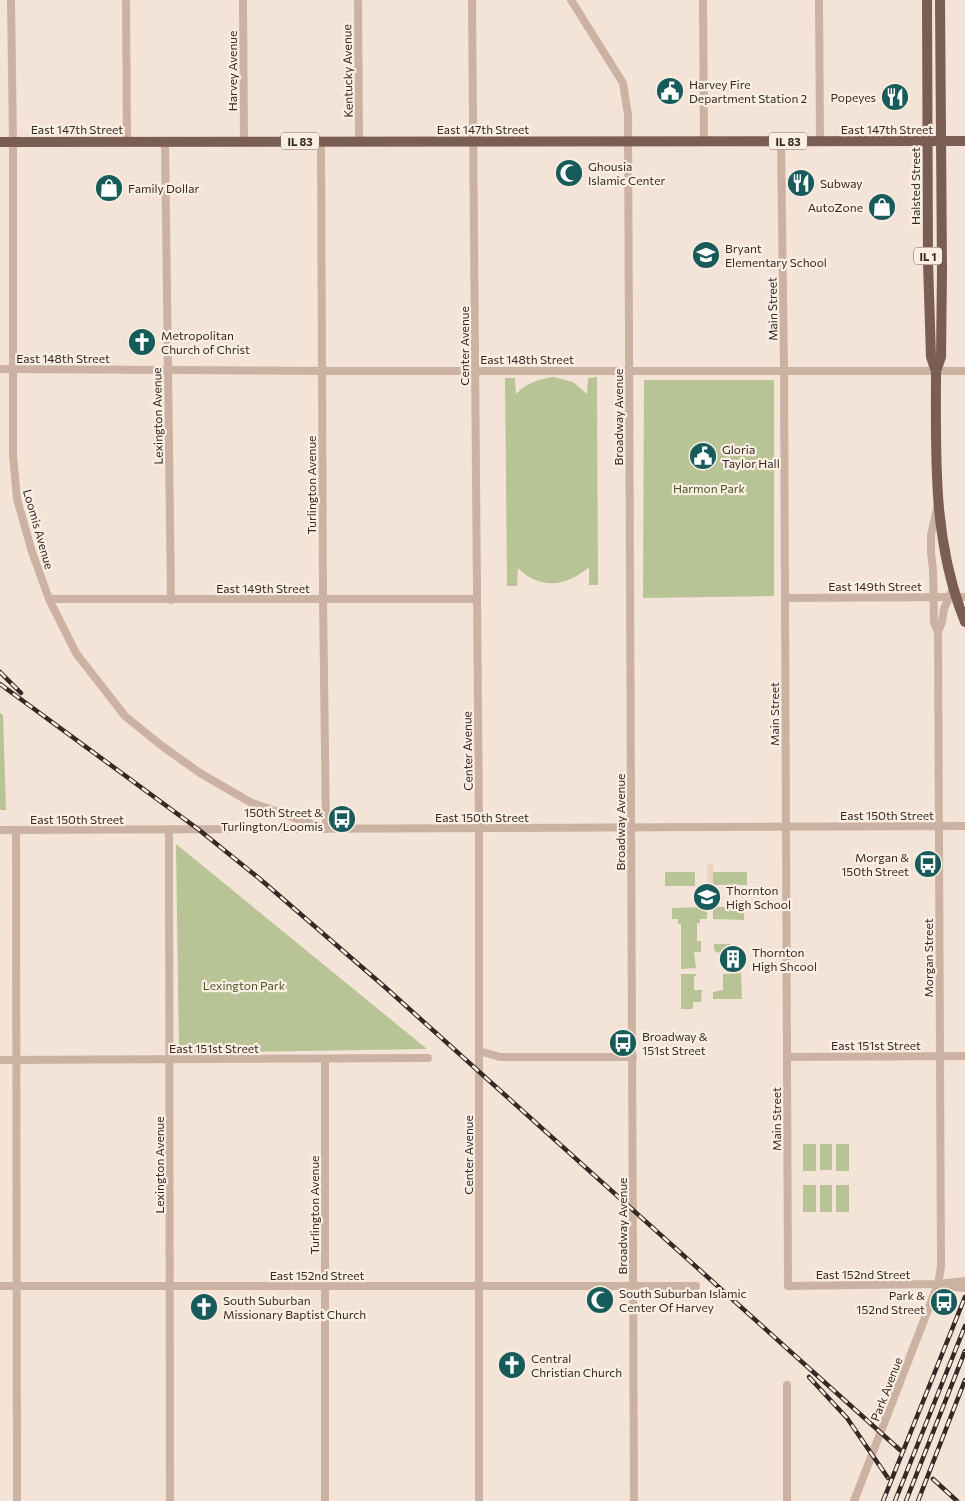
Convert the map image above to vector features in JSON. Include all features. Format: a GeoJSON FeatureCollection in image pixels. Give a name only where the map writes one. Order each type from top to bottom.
{"type":"FeatureCollection","features":[{"type":"Feature","properties":{"kind":"main road","name":"Halsted Street"},"geometry":{"type":"LineString","coordinates":[[927,0],[930,340],[931,357],[936,371]]}},
{"type":"Feature","properties":{"kind":"main road","name":"Halsted Street"},"geometry":{"type":"LineString","coordinates":[[940,0],[942,270],[940,357],[936,371],[937,506],[943,548],[965,622]]}},
{"type":"Feature","properties":{"kind":"main road","name":"East 147th Street"},"geometry":{"type":"LineString","coordinates":[[0,142],[965,141]]}},
{"type":"Feature","properties":{"kind":"street","name":"Loomis Avenue"},"geometry":{"type":"LineString","coordinates":[[11,0],[13,455],[17,499],[32,552],[49,599],[76,652],[125,716],[200,773],[250,802],[326,829]]}},
{"type":"Feature","properties":{"kind":"street"},"geometry":{"type":"LineString","coordinates":[[126,0],[127,141]]}},
{"type":"Feature","properties":{"kind":"street","name":"Harvey Avenue"},"geometry":{"type":"LineString","coordinates":[[243,0],[244,141]]}},
{"type":"Feature","properties":{"kind":"street","name":"Kentucky Avenue"},"geometry":{"type":"LineString","coordinates":[[358,0],[359,141]]}},
{"type":"Feature","properties":{"kind":"street","name":"Center Avenue"},"geometry":{"type":"LineString","coordinates":[[472,0],[479,829],[480,1501]]}},
{"type":"Feature","properties":{"kind":"street","name":"Broadway Avenue"},"geometry":{"type":"LineString","coordinates":[[571,0],[623,84],[628,116],[634,1501]]}},
{"type":"Feature","properties":{"kind":"street"},"geometry":{"type":"LineString","coordinates":[[703,0],[704,142]]}},
{"type":"Feature","properties":{"kind":"street"},"geometry":{"type":"LineString","coordinates":[[819,0],[820,142]]}},
{"type":"Feature","properties":{"kind":"street","name":"Lexington Avenue"},"geometry":{"type":"LineString","coordinates":[[165,141],[171,600]]}},
{"type":"Feature","properties":{"kind":"street","name":"Turlington Avenue"},"geometry":{"type":"LineString","coordinates":[[321,141],[326,829]]}},
{"type":"Feature","properties":{"kind":"street","name":"Main Street"},"geometry":{"type":"LineString","coordinates":[[781,142],[784,370],[788,1286]]}},
{"type":"Feature","properties":{"kind":"street","name":"East 148th Street"},"geometry":{"type":"LineString","coordinates":[[0,369],[965,371]]}},
{"type":"Feature","properties":{"kind":"street","name":"Morgan Street"},"geometry":{"type":"LineString","coordinates":[[937,506],[931,535],[934,623],[938,632]]}},
{"type":"Feature","properties":{"kind":"street","name":"East 149th Street"},"geometry":{"type":"LineString","coordinates":[[785,598],[933,598],[956,595]]}},
{"type":"Feature","properties":{"kind":"street","name":"Morgan Street"},"geometry":{"type":"LineString","coordinates":[[938,1284],[941,1267],[938,632],[942,622],[942,614],[956,595]]}},
{"type":"Feature","properties":{"kind":"street","name":"East 149th Street"},"geometry":{"type":"LineString","coordinates":[[49,599],[477,600]]}},
{"type":"Feature","properties":{"kind":"street","name":"East 150th Street"},"geometry":{"type":"LineString","coordinates":[[0,830],[965,826]]}},
{"type":"Feature","properties":{"kind":"street","name":"Lexington Avenue"},"geometry":{"type":"LineString","coordinates":[[169,829],[170,1501]]}},
{"type":"Feature","properties":{"kind":"street"},"geometry":{"type":"LineString","coordinates":[[16,830],[17,1501]]}},
{"type":"Feature","properties":{"kind":"street"},"geometry":{"type":"LineString","coordinates":[[479,1051],[500,1057],[633,1057]]}},
{"type":"Feature","properties":{"kind":"street","name":"East 151st Street"},"geometry":{"type":"LineString","coordinates":[[787,1057],[965,1056]]}},
{"type":"Feature","properties":{"kind":"street","name":"East 151st Street"},"geometry":{"type":"LineString","coordinates":[[0,1060],[428,1058]]}},
{"type":"Feature","properties":{"kind":"street","name":"Turlington Avenue"},"geometry":{"type":"LineString","coordinates":[[325,1059],[325,1501]]}},
{"type":"Feature","properties":{"kind":"street","name":"Park Avenue"},"geometry":{"type":"LineString","coordinates":[[854,1501],[938,1284]]}},
{"type":"Feature","properties":{"kind":"street","name":"East 152nd Street"},"geometry":{"type":"LineString","coordinates":[[788,1286],[964,1284]]}},
{"type":"Feature","properties":{"kind":"street","name":"East 152nd Street"},"geometry":{"type":"LineString","coordinates":[[0,1286],[696,1286]]}},
{"type":"Feature","properties":{"kind":"street"},"geometry":{"type":"LineString","coordinates":[[787,1385],[787,1501]]}},
{"type":"Feature","properties":{"kind":"green space"},"geometry":{"type":"Polygon","coordinates":[[[554,377],[573,382],[587,394],[588,378],[597,377],[598,585],[589,585],[589,567],[571,579],[553,583],[535,580],[518,568],[517,586],[507,586],[505,378],[515,378],[516,394],[533,382],[554,377]]]}},
{"type":"Feature","properties":{"kind":"green space","name":"Harmon Park"},"geometry":{"type":"Polygon","coordinates":[[[644,380],[774,380],[774,596],[643,598],[644,380]]]}},
{"type":"Feature","properties":{"kind":"green space"},"geometry":{"type":"Polygon","coordinates":[[[0,713],[3,715],[6,810],[0,810],[0,713]]]}},
{"type":"Feature","properties":{"kind":"green space","name":"Lexington Park"},"geometry":{"type":"Polygon","coordinates":[[[176,844],[427,1049],[179,1053],[176,844]]]}},
{"type":"Feature","properties":{"kind":"green space"},"geometry":{"type":"Polygon","coordinates":[[[665,872],[695,872],[695,886],[665,886],[665,872]]]}},
{"type":"Feature","properties":{"kind":"green space"},"geometry":{"type":"Polygon","coordinates":[[[713,872],[747,872],[747,885],[713,885],[713,872]]]}},
{"type":"Feature","properties":{"kind":"green space"},"geometry":{"type":"Polygon","coordinates":[[[707,907],[707,919],[700,919],[700,923],[697,923],[697,941],[701,941],[701,952],[694,952],[696,968],[681,969],[681,924],[678,924],[678,919],[672,919],[672,908],[707,907]]]}},
{"type":"Feature","properties":{"kind":"green space"},"geometry":{"type":"Polygon","coordinates":[[[713,907],[744,907],[744,920],[713,919],[713,907]]]}},
{"type":"Feature","properties":{"kind":"green space"},"geometry":{"type":"Polygon","coordinates":[[[714,944],[730,944],[730,968],[723,968],[723,953],[714,950],[714,944]]]}},
{"type":"Feature","properties":{"kind":"green space"},"geometry":{"type":"Polygon","coordinates":[[[741,973],[742,999],[713,999],[713,992],[723,990],[723,974],[741,973]]]}},
{"type":"Feature","properties":{"kind":"green space"},"geometry":{"type":"Polygon","coordinates":[[[681,974],[696,974],[694,976],[694,990],[702,990],[701,1002],[693,1002],[693,1009],[681,1009],[681,974]]]}},
{"type":"Feature","properties":{"kind":"green space"},"geometry":{"type":"Polygon","coordinates":[[[803,1144],[816,1144],[816,1171],[803,1171],[803,1144]]]}},
{"type":"Feature","properties":{"kind":"green space"},"geometry":{"type":"Polygon","coordinates":[[[820,1144],[832,1144],[832,1170],[820,1170],[820,1144]]]}},
{"type":"Feature","properties":{"kind":"green space"},"geometry":{"type":"Polygon","coordinates":[[[836,1144],[849,1144],[849,1171],[836,1171],[836,1144]]]}},
{"type":"Feature","properties":{"kind":"green space"},"geometry":{"type":"Polygon","coordinates":[[[803,1185],[816,1185],[816,1212],[803,1212],[803,1185]]]}},
{"type":"Feature","properties":{"kind":"green space"},"geometry":{"type":"Polygon","coordinates":[[[820,1185],[832,1185],[832,1212],[820,1212],[820,1185]]]}},
{"type":"Feature","properties":{"kind":"green space"},"geometry":{"type":"Polygon","coordinates":[[[836,1185],[849,1185],[849,1212],[836,1212],[836,1185]]]}},
{"type":"Feature","properties":{"kind":"shaded area"},"geometry":{"type":"Polygon","coordinates":[[[707,863],[713,864],[713,894],[708,894],[707,863]]]}},
{"type":"Feature","properties":{"kind":"railway"},"geometry":{"type":"LineString","coordinates":[[0,672],[21,693]]}},
{"type":"Feature","properties":{"kind":"railway"},"geometry":{"type":"LineString","coordinates":[[0,684],[198,829],[260,879],[386,988],[900,1450]]}},
{"type":"Feature","properties":{"kind":"railway"},"geometry":{"type":"LineString","coordinates":[[883,1501],[965,1297]]}},
{"type":"Feature","properties":{"kind":"railway"},"geometry":{"type":"LineString","coordinates":[[895,1501],[965,1326]]}},
{"type":"Feature","properties":{"kind":"railway"},"geometry":{"type":"LineString","coordinates":[[906,1501],[965,1351]]}},
{"type":"Feature","properties":{"kind":"railway"},"geometry":{"type":"LineString","coordinates":[[809,1377],[847,1418],[888,1478]]}},
{"type":"Feature","properties":{"kind":"railway"},"geometry":{"type":"LineString","coordinates":[[918,1501],[965,1380]]}},
{"type":"Feature","properties":{"kind":"railway"},"geometry":{"type":"LineString","coordinates":[[933,1479],[957,1501]]}},
{"type":"Feature","properties":{"kind":"place","name":"Harvey Fire Department Station 2"},"geometry":{"type":"Point","coordinates":[670,91]}},
{"type":"Feature","properties":{"kind":"place","name":"Popeyes"},"geometry":{"type":"Point","coordinates":[895,97]}},
{"type":"Feature","properties":{"kind":"place","name":"Ghousia Islamic Center"},"geometry":{"type":"Point","coordinates":[569,173]}},
{"type":"Feature","properties":{"kind":"place","name":"Subway"},"geometry":{"type":"Point","coordinates":[801,183]}},
{"type":"Feature","properties":{"kind":"place","name":"Family Dollar"},"geometry":{"type":"Point","coordinates":[109,188]}},
{"type":"Feature","properties":{"kind":"place","name":"AutoZone"},"geometry":{"type":"Point","coordinates":[882,207]}},
{"type":"Feature","properties":{"kind":"place","name":"Bryant Elementary School"},"geometry":{"type":"Point","coordinates":[706,255]}},
{"type":"Feature","properties":{"kind":"place","name":"Metropolitan Church of Christ"},"geometry":{"type":"Point","coordinates":[142,342]}},
{"type":"Feature","properties":{"kind":"place","name":"Gloria Taylor Hall"},"geometry":{"type":"Point","coordinates":[703,456]}},
{"type":"Feature","properties":{"kind":"place","name":"150th Street & Turlington/Loomis"},"geometry":{"type":"Point","coordinates":[342,819]}},
{"type":"Feature","properties":{"kind":"place","name":"Morgan & 150th Street"},"geometry":{"type":"Point","coordinates":[928,864]}},
{"type":"Feature","properties":{"kind":"place","name":"Thornton High School"},"geometry":{"type":"Point","coordinates":[707,897]}},
{"type":"Feature","properties":{"kind":"place","name":"Thornton High Shcool"},"geometry":{"type":"Point","coordinates":[733,959]}},
{"type":"Feature","properties":{"kind":"place","name":"Broadway & 151st Street"},"geometry":{"type":"Point","coordinates":[623,1043]}},
{"type":"Feature","properties":{"kind":"place","name":"South Suburban Islamic Center Of Harvey"},"geometry":{"type":"Point","coordinates":[600,1300]}},
{"type":"Feature","properties":{"kind":"place","name":"Park & 152nd Street"},"geometry":{"type":"Point","coordinates":[944,1302]}},
{"type":"Feature","properties":{"kind":"place","name":"South Suburban Missionary Baptist Church"},"geometry":{"type":"Point","coordinates":[204,1307]}},
{"type":"Feature","properties":{"kind":"place","name":"Central Christian Church"},"geometry":{"type":"Point","coordinates":[512,1365]}}]}
